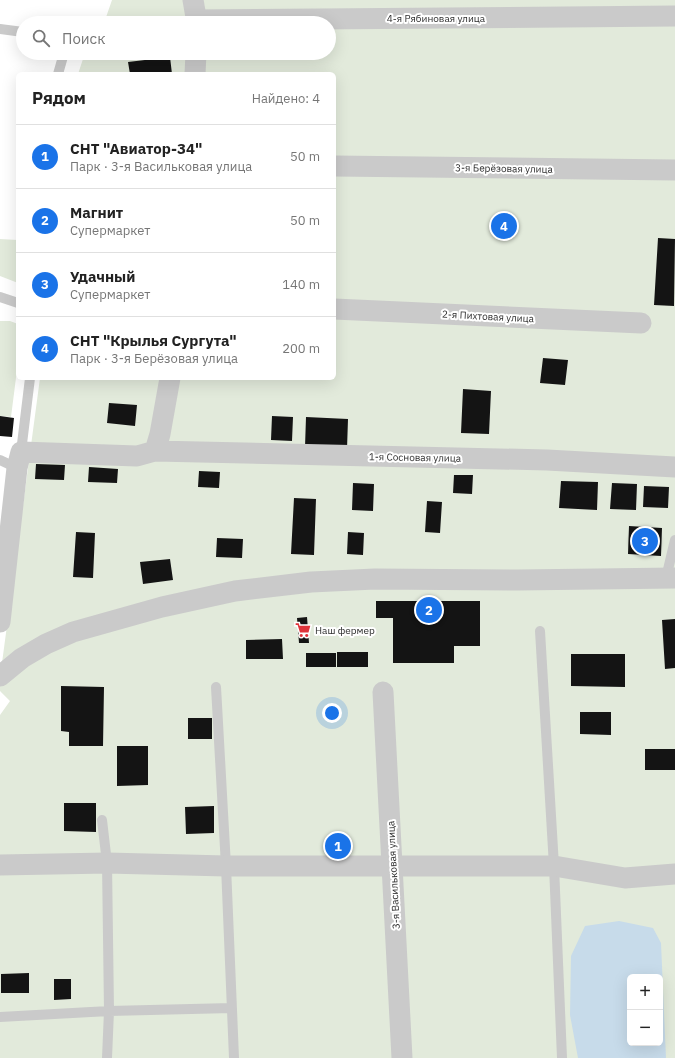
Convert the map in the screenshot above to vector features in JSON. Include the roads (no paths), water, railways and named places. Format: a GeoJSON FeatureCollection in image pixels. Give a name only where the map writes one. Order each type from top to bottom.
{"type":"FeatureCollection","features":[{"type":"Feature","properties":{"kind":"street"},"geometry":{"type":"LineString","coordinates":[[193,0],[196,16]]}},
{"type":"Feature","properties":{"kind":"street","name":"4-я Рябиновая улица"},"geometry":{"type":"LineString","coordinates":[[336,20],[675,16]]}},
{"type":"Feature","properties":{"kind":"street"},"geometry":{"type":"LineString","coordinates":[[195,72],[196,60]]}},
{"type":"Feature","properties":{"kind":"street","name":"3-я Берёзовая улица"},"geometry":{"type":"LineString","coordinates":[[336,166],[675,170]]}},
{"type":"Feature","properties":{"kind":"street","name":"2-я Пихтовая улица"},"geometry":{"type":"LineString","coordinates":[[336,309],[641,324]]}},
{"type":"Feature","properties":{"kind":"street"},"geometry":{"type":"LineString","coordinates":[[155,451],[160,434],[170,380]]}},
{"type":"Feature","properties":{"kind":"street","name":"1-я Сосновая улица"},"geometry":{"type":"LineString","coordinates":[[13,460],[137,456],[155,451],[548,460],[675,467]]}},
{"type":"Feature","properties":{"kind":"street"},"geometry":{"type":"LineString","coordinates":[[0,622],[13,460]]}},
{"type":"Feature","properties":{"kind":"street"},"geometry":{"type":"LineString","coordinates":[[0,676],[22,658],[46,644],[74,632],[162,607],[235,592],[311,582],[375,579],[518,580],[670,578]]}},
{"type":"Feature","properties":{"kind":"street","name":"3-я Васильковая улица"},"geometry":{"type":"LineString","coordinates":[[383,692],[402,1058]]}},
{"type":"Feature","properties":{"kind":"street"},"geometry":{"type":"LineString","coordinates":[[0,865],[107,863],[226,866],[554,866],[625,878],[675,874]]}},
{"type":"Feature","properties":{"kind":"lane"},"geometry":{"type":"LineString","coordinates":[[0,29],[16,31]]}},
{"type":"Feature","properties":{"kind":"lane"},"geometry":{"type":"LineString","coordinates":[[59,72],[62,60]]}},
{"type":"Feature","properties":{"kind":"lane"},"geometry":{"type":"LineString","coordinates":[[0,297],[16,301]]}},
{"type":"Feature","properties":{"kind":"lane"},"geometry":{"type":"LineString","coordinates":[[13,460],[21,441],[30,380]]}},
{"type":"Feature","properties":{"kind":"lane"},"geometry":{"type":"LineString","coordinates":[[670,578],[675,540]]}},
{"type":"Feature","properties":{"kind":"lane"},"geometry":{"type":"LineString","coordinates":[[540,631],[554,866],[562,1058]]}},
{"type":"Feature","properties":{"kind":"lane"},"geometry":{"type":"LineString","coordinates":[[216,687],[226,866],[234,1058]]}},
{"type":"Feature","properties":{"kind":"lane"},"geometry":{"type":"LineString","coordinates":[[102,820],[107,863],[109,1011],[107,1058]]}},
{"type":"Feature","properties":{"kind":"lane"},"geometry":{"type":"LineString","coordinates":[[0,1017],[109,1011],[232,1008]]}},
{"type":"Feature","properties":{"kind":"water"},"geometry":{"type":"Polygon","coordinates":[[[619,921],[653,928],[661,943],[662,974],[627,974],[627,1046],[663,1046],[663,989],[666,1058],[578,1058],[570,1015],[571,956],[585,926],[619,921]]]}},
{"type":"Feature","properties":{"kind":"place","name":"CНТ \"Крылья Сургута\""},"geometry":{"type":"Point","coordinates":[504,226]}},
{"type":"Feature","properties":{"kind":"place","name":"Удачный"},"geometry":{"type":"Point","coordinates":[645,541]}},
{"type":"Feature","properties":{"kind":"place","name":"Магнит"},"geometry":{"type":"Point","coordinates":[429,610]}},
{"type":"Feature","properties":{"kind":"place","name":"Наш фермер"},"geometry":{"type":"Point","coordinates":[303,630]}},
{"type":"Feature","properties":{"kind":"place","name":"СНТ \"Авиатор-34\""},"geometry":{"type":"Point","coordinates":[338,846]}}]}
